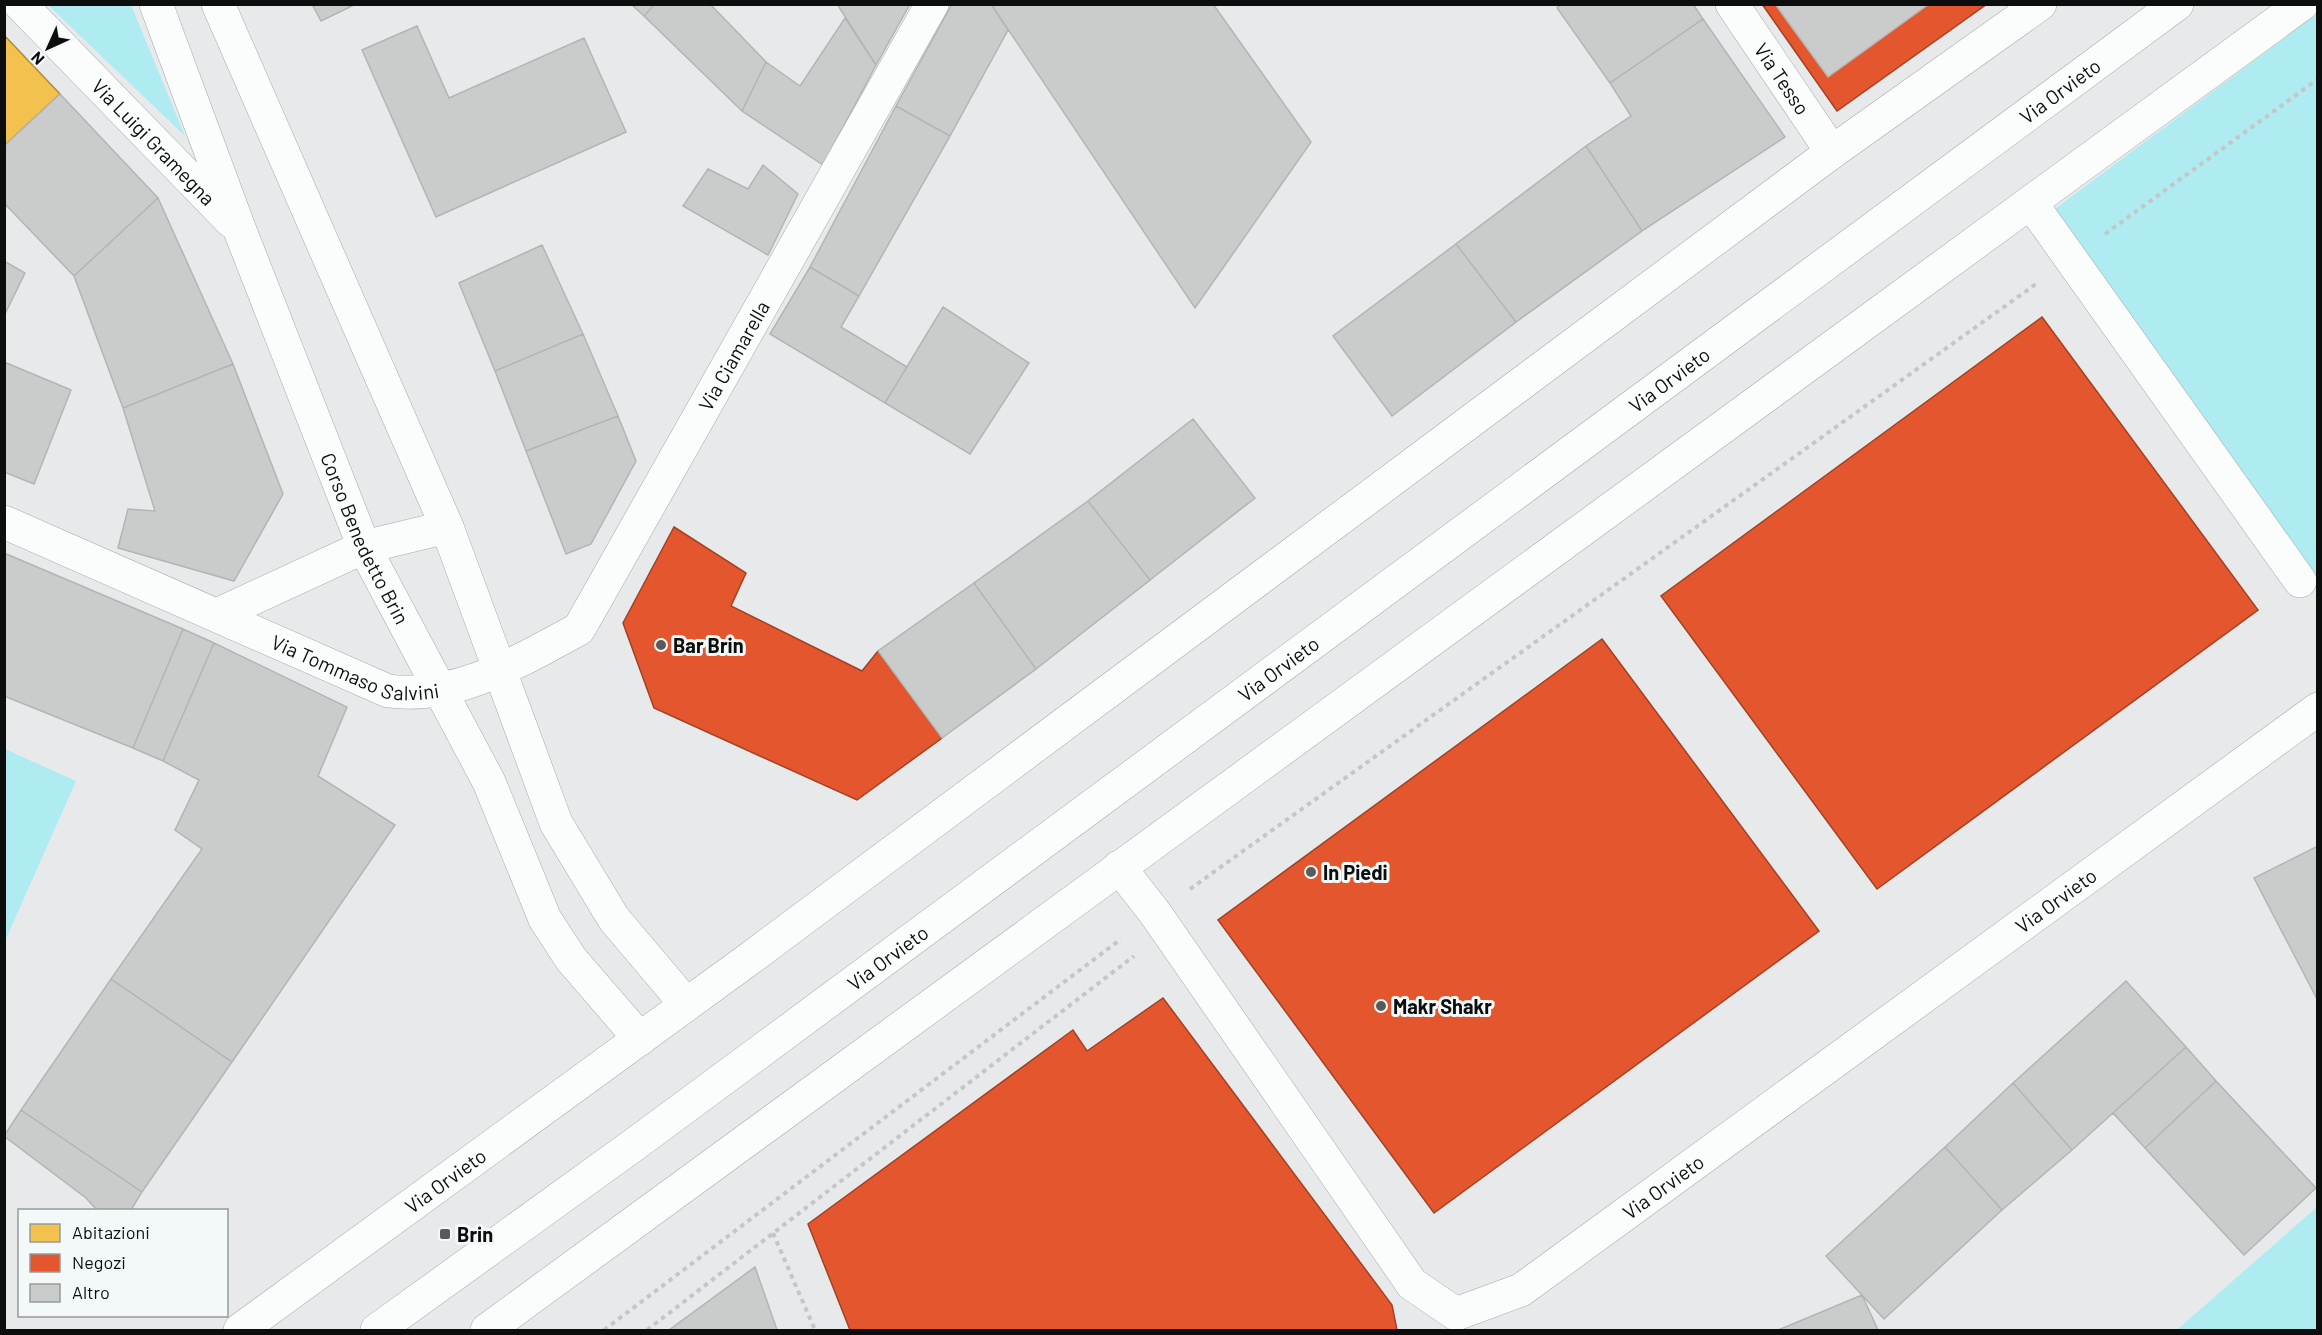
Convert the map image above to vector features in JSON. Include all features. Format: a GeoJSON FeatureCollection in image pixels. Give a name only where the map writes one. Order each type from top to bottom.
{"type":"FeatureCollection","features":[{"type":"Feature","properties":{"kind":"street","name":"Via Luigi Gramegna"},"geometry":{"type":"LineString","coordinates":[[20,4],[239,228]]}},
{"type":"Feature","properties":{"kind":"street","name":"Corso Benedetto Brin"},"geometry":{"type":"LineString","coordinates":[[156,4],[239,228],[364,547],[489,782],[545,919],[571,959],[640,1039]]}},
{"type":"Feature","properties":{"kind":"street"},"geometry":{"type":"LineString","coordinates":[[218,4],[447,527],[556,823],[614,919],[686,1004]]}},
{"type":"Feature","properties":{"kind":"street","name":"Via Ciamarella"},"geometry":{"type":"LineString","coordinates":[[499,672],[579,629],[932,4]]}},
{"type":"Feature","properties":{"kind":"street","name":"Via Tesso"},"geometry":{"type":"LineString","coordinates":[[1732,4],[1832,152]]}},
{"type":"Feature","properties":{"kind":"street","name":"Via Orvieto"},"geometry":{"type":"LineString","coordinates":[[240,1330],[640,1039],[1832,152],[2040,4]]}},
{"type":"Feature","properties":{"kind":"street","name":"Via Orvieto"},"geometry":{"type":"LineString","coordinates":[[377,1330],[635,1144],[2177,4]]}},
{"type":"Feature","properties":{"kind":"street"},"geometry":{"type":"LineString","coordinates":[[487,1330],[2301,4]]}},
{"type":"Feature","properties":{"kind":"street"},"geometry":{"type":"LineString","coordinates":[[2031,203],[2300,581]]}},
{"type":"Feature","properties":{"kind":"street","name":"Via Tommaso Salvini"},"geometry":{"type":"LineString","coordinates":[[4,522],[388,691],[411,694],[499,672]]}},
{"type":"Feature","properties":{"kind":"street"},"geometry":{"type":"LineString","coordinates":[[217,615],[364,547],[447,527]]}},
{"type":"Feature","properties":{"kind":"street","name":"Via Orvieto"},"geometry":{"type":"LineString","coordinates":[[1119,867],[1161,922],[1412,1284],[1456,1314],[1521,1290],[2318,709]]}},
{"type":"Feature","properties":{"kind":"path"},"geometry":{"type":"LineString","coordinates":[[604,1330],[2318,79]]}},
{"type":"Feature","properties":{"kind":"path"},"geometry":{"type":"LineString","coordinates":[[647,1330],[774,1233],[1161,922]]}},
{"type":"Feature","properties":{"kind":"path"},"geometry":{"type":"LineString","coordinates":[[774,1233],[815,1330]]}},
{"type":"Feature","properties":{"kind":"shaded area"},"geometry":{"type":"Polygon","coordinates":[[[48,5],[131,5],[185,136],[48,5]]]}},
{"type":"Feature","properties":{"kind":"shaded area"},"geometry":{"type":"Polygon","coordinates":[[[2317,14],[2317,587],[2052,211],[2317,14]]]}},
{"type":"Feature","properties":{"kind":"shaded area"},"geometry":{"type":"Polygon","coordinates":[[[5,749],[76,781],[5,941],[5,749]]]}},
{"type":"Feature","properties":{"kind":"shaded area"},"geometry":{"type":"Polygon","coordinates":[[[2317,1207],[2317,1330],[2176,1330],[2178,1329],[2317,1207]]]}},
{"type":"Feature","properties":{"kind":"building: Abitazioni"},"geometry":{"type":"Polygon","coordinates":[[[4,35],[60,94],[4,146],[4,35]]]}},
{"type":"Feature","properties":{"kind":"building: Negozi"},"geometry":{"type":"Polygon","coordinates":[[[1762,4],[1987,4],[1837,111],[1762,4]]]}},
{"type":"Feature","properties":{"kind":"building: Negozi"},"geometry":{"type":"Polygon","coordinates":[[[2042,317],[2258,610],[1877,889],[1661,596],[2042,317]]]}},
{"type":"Feature","properties":{"kind":"building: Negozi"},"geometry":{"type":"Polygon","coordinates":[[[674,527],[746,573],[731,606],[862,671],[878,651],[942,738],[857,800],[654,708],[623,623],[674,527]]]}},
{"type":"Feature","properties":{"kind":"building: Negozi"},"geometry":{"type":"Polygon","coordinates":[[[1602,639],[1819,931],[1434,1213],[1218,920],[1602,639]]]}},
{"type":"Feature","properties":{"kind":"building: Negozi"},"geometry":{"type":"Polygon","coordinates":[[[1163,998],[1392,1305],[1397,1330],[850,1330],[808,1224],[1073,1030],[1087,1051],[1163,998]]]}},
{"type":"Feature","properties":{"kind":"building: Altro"},"geometry":{"type":"Polygon","coordinates":[[[312,4],[356,4],[321,21],[312,4]]]}},
{"type":"Feature","properties":{"kind":"building: Altro"},"geometry":{"type":"Polygon","coordinates":[[[631,4],[655,4],[644,16],[631,4]]]}},
{"type":"Feature","properties":{"kind":"building: Altro"},"geometry":{"type":"Polygon","coordinates":[[[655,4],[710,4],[766,62],[742,111],[644,16],[655,4]]]}},
{"type":"Feature","properties":{"kind":"building: Altro"},"geometry":{"type":"Polygon","coordinates":[[[837,4],[910,4],[876,65],[837,4]]]}},
{"type":"Feature","properties":{"kind":"building: Altro"},"geometry":{"type":"Polygon","coordinates":[[[952,4],[991,4],[1008,30],[950,136],[896,106],[952,4]]]}},
{"type":"Feature","properties":{"kind":"building: Altro"},"geometry":{"type":"Polygon","coordinates":[[[991,4],[1213,4],[1311,142],[1195,308],[991,4]]]}},
{"type":"Feature","properties":{"kind":"building: Altro"},"geometry":{"type":"Polygon","coordinates":[[[1562,4],[1693,4],[1703,19],[1610,83],[1557,8],[1562,4]]]}},
{"type":"Feature","properties":{"kind":"building: Altro"},"geometry":{"type":"Polygon","coordinates":[[[1775,4],[1929,4],[1828,77],[1775,4]]]}},
{"type":"Feature","properties":{"kind":"building: Altro"},"geometry":{"type":"Polygon","coordinates":[[[845,18],[876,65],[823,165],[742,111],[766,62],[800,86],[845,18]]]}},
{"type":"Feature","properties":{"kind":"building: Altro"},"geometry":{"type":"Polygon","coordinates":[[[1703,19],[1785,137],[1642,231],[1586,146],[1631,116],[1610,83],[1703,19]]]}},
{"type":"Feature","properties":{"kind":"building: Altro"},"geometry":{"type":"Polygon","coordinates":[[[417,26],[449,98],[584,38],[626,132],[436,217],[362,50],[417,26]]]}},
{"type":"Feature","properties":{"kind":"building: Altro"},"geometry":{"type":"Polygon","coordinates":[[[60,94],[158,198],[74,276],[4,203],[4,146],[60,94]]]}},
{"type":"Feature","properties":{"kind":"building: Altro"},"geometry":{"type":"Polygon","coordinates":[[[896,106],[950,136],[859,296],[810,267],[896,106]]]}},
{"type":"Feature","properties":{"kind":"building: Altro"},"geometry":{"type":"Polygon","coordinates":[[[1586,146],[1642,231],[1516,322],[1456,244],[1586,146]]]}},
{"type":"Feature","properties":{"kind":"building: Altro"},"geometry":{"type":"Polygon","coordinates":[[[763,165],[798,194],[768,255],[683,206],[708,169],[748,189],[763,165]]]}},
{"type":"Feature","properties":{"kind":"building: Altro"},"geometry":{"type":"Polygon","coordinates":[[[158,198],[233,364],[123,408],[74,276],[158,198]]]}},
{"type":"Feature","properties":{"kind":"building: Altro"},"geometry":{"type":"Polygon","coordinates":[[[1456,244],[1516,322],[1392,416],[1333,336],[1456,244]]]}},
{"type":"Feature","properties":{"kind":"building: Altro"},"geometry":{"type":"Polygon","coordinates":[[[542,245],[583,334],[495,371],[459,283],[542,245]]]}},
{"type":"Feature","properties":{"kind":"building: Altro"},"geometry":{"type":"Polygon","coordinates":[[[4,261],[25,273],[4,316],[4,261]]]}},
{"type":"Feature","properties":{"kind":"building: Altro"},"geometry":{"type":"Polygon","coordinates":[[[810,267],[859,296],[841,327],[907,367],[885,403],[770,334],[810,267]]]}},
{"type":"Feature","properties":{"kind":"building: Altro"},"geometry":{"type":"Polygon","coordinates":[[[943,307],[1029,363],[970,454],[885,403],[943,307]]]}},
{"type":"Feature","properties":{"kind":"building: Altro"},"geometry":{"type":"Polygon","coordinates":[[[583,334],[618,416],[526,451],[495,371],[583,334]]]}},
{"type":"Feature","properties":{"kind":"building: Altro"},"geometry":{"type":"Polygon","coordinates":[[[4,362],[71,390],[34,484],[4,472],[4,362]]]}},
{"type":"Feature","properties":{"kind":"building: Altro"},"geometry":{"type":"Polygon","coordinates":[[[233,364],[283,494],[234,581],[118,548],[128,509],[155,511],[123,408],[233,364]]]}},
{"type":"Feature","properties":{"kind":"building: Altro"},"geometry":{"type":"Polygon","coordinates":[[[618,416],[636,461],[591,544],[566,554],[526,451],[618,416]]]}},
{"type":"Feature","properties":{"kind":"building: Altro"},"geometry":{"type":"Polygon","coordinates":[[[1193,419],[1255,498],[1150,580],[1088,501],[1193,419]]]}},
{"type":"Feature","properties":{"kind":"building: Altro"},"geometry":{"type":"Polygon","coordinates":[[[1088,501],[1150,580],[1036,669],[974,583],[1088,501]]]}},
{"type":"Feature","properties":{"kind":"building: Altro"},"geometry":{"type":"Polygon","coordinates":[[[4,553],[183,629],[133,748],[4,696],[4,553]]]}},
{"type":"Feature","properties":{"kind":"building: Altro"},"geometry":{"type":"Polygon","coordinates":[[[974,583],[1036,669],[942,738],[878,651],[974,583]]]}},
{"type":"Feature","properties":{"kind":"building: Altro"},"geometry":{"type":"Polygon","coordinates":[[[183,629],[214,643],[163,761],[133,748],[183,629]]]}},
{"type":"Feature","properties":{"kind":"building: Altro"},"geometry":{"type":"Polygon","coordinates":[[[214,643],[347,707],[318,776],[395,825],[232,1062],[111,979],[202,849],[175,830],[199,780],[163,761],[214,643]]]}},
{"type":"Feature","properties":{"kind":"building: Altro"},"geometry":{"type":"Polygon","coordinates":[[[2318,846],[2318,1001],[2254,878],[2318,846]]]}},
{"type":"Feature","properties":{"kind":"building: Altro"},"geometry":{"type":"Polygon","coordinates":[[[111,979],[232,1062],[142,1192],[21,1110],[111,979]]]}},
{"type":"Feature","properties":{"kind":"building: Altro"},"geometry":{"type":"Polygon","coordinates":[[[2126,981],[2186,1047],[2072,1150],[2013,1083],[2126,981]]]}},
{"type":"Feature","properties":{"kind":"building: Altro"},"geometry":{"type":"Polygon","coordinates":[[[2186,1047],[2216,1081],[2145,1148],[2113,1113],[2186,1047]]]}},
{"type":"Feature","properties":{"kind":"building: Altro"},"geometry":{"type":"Polygon","coordinates":[[[2216,1081],[2316,1188],[2244,1255],[2145,1148],[2216,1081]]]}},
{"type":"Feature","properties":{"kind":"building: Altro"},"geometry":{"type":"Polygon","coordinates":[[[2013,1083],[2072,1150],[2002,1210],[1945,1147],[2013,1083]]]}},
{"type":"Feature","properties":{"kind":"building: Altro"},"geometry":{"type":"Polygon","coordinates":[[[21,1110],[142,1192],[132,1209],[96,1209],[86,1198],[4,1136],[21,1110]]]}},
{"type":"Feature","properties":{"kind":"building: Altro"},"geometry":{"type":"Polygon","coordinates":[[[1945,1147],[2002,1210],[1884,1319],[1826,1256],[1945,1147]]]}},
{"type":"Feature","properties":{"kind":"building: Altro"},"geometry":{"type":"Polygon","coordinates":[[[755,1267],[777,1330],[669,1330],[755,1267]]]}},
{"type":"Feature","properties":{"kind":"building: Altro"},"geometry":{"type":"Polygon","coordinates":[[[1862,1295],[1878,1330],[1778,1330],[1862,1295]]]}},
{"type":"Feature","properties":{"kind":"place","name":"Bar Brin"},"geometry":{"type":"Point","coordinates":[661,645]}},
{"type":"Feature","properties":{"kind":"place","name":"In Piedi"},"geometry":{"type":"Point","coordinates":[1311,872]}},
{"type":"Feature","properties":{"kind":"place","name":"Makr Shakr"},"geometry":{"type":"Point","coordinates":[1381,1006]}},
{"type":"Feature","properties":{"kind":"place","name":"Brin"},"geometry":{"type":"Point","coordinates":[445,1234]}}]}
